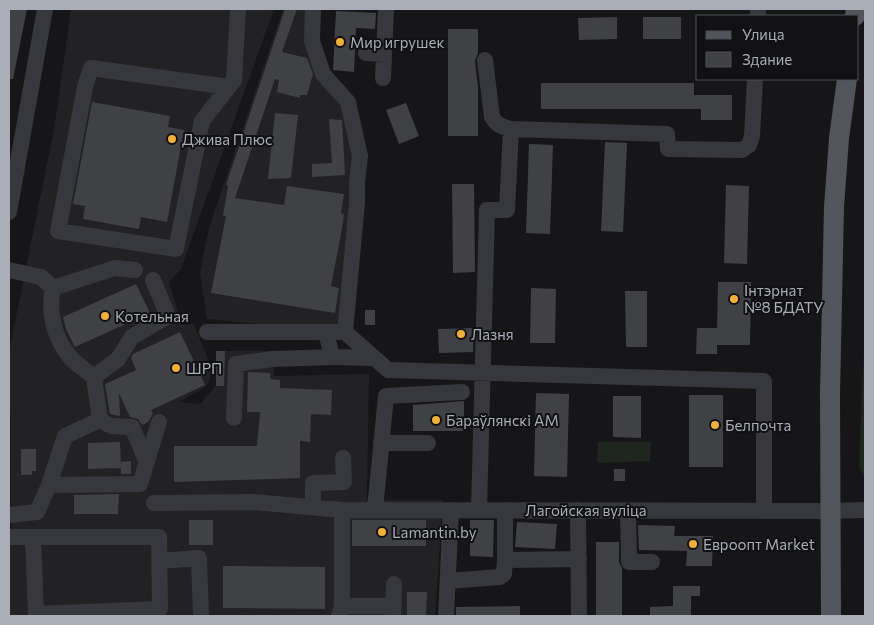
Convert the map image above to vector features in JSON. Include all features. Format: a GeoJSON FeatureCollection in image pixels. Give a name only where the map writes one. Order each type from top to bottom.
{"type":"FeatureCollection","features":[{"type":"Feature","properties":{"kind":"main road"},"geometry":{"type":"LineString","coordinates":[[831,616],[830,394],[834,207],[839,138],[847,80]]}},
{"type":"Feature","properties":{"kind":"street"},"geometry":{"type":"LineString","coordinates":[[9,212],[13,163],[44,9]]}},
{"type":"Feature","properties":{"kind":"street"},"geometry":{"type":"LineString","coordinates":[[229,86],[91,68],[85,87],[58,230],[176,248],[202,121],[234,80],[238,9]]}},
{"type":"Feature","properties":{"kind":"street"},"geometry":{"type":"LineString","coordinates":[[313,9],[312,41],[323,74],[348,102],[360,156],[345,332]]}},
{"type":"Feature","properties":{"kind":"street"},"geometry":{"type":"LineString","coordinates":[[383,78],[386,9]]}},
{"type":"Feature","properties":{"kind":"street"},"geometry":{"type":"LineString","coordinates":[[366,53],[384,54]]}},
{"type":"Feature","properties":{"kind":"street"},"geometry":{"type":"LineString","coordinates":[[485,60],[492,117],[496,123],[511,129],[668,134],[668,149],[742,150],[749,145],[752,136],[755,80]]}},
{"type":"Feature","properties":{"kind":"street"},"geometry":{"type":"LineString","coordinates":[[479,510],[487,210],[507,210],[511,129]]}},
{"type":"Feature","properties":{"kind":"street"},"geometry":{"type":"LineString","coordinates":[[54,288],[115,268],[135,270]]}},
{"type":"Feature","properties":{"kind":"street"},"geometry":{"type":"LineString","coordinates":[[9,270],[41,277],[54,288]]}},
{"type":"Feature","properties":{"kind":"street"},"geometry":{"type":"LineString","coordinates":[[94,377],[118,359],[132,337],[168,316],[153,280]]}},
{"type":"Feature","properties":{"kind":"street"},"geometry":{"type":"LineString","coordinates":[[54,288],[50,312],[60,342],[71,358],[94,377],[100,420]]}},
{"type":"Feature","properties":{"kind":"street"},"geometry":{"type":"LineString","coordinates":[[207,332],[345,332],[388,370],[764,381],[764,511]]}},
{"type":"Feature","properties":{"kind":"street"},"geometry":{"type":"LineString","coordinates":[[326,332],[332,357]]}},
{"type":"Feature","properties":{"kind":"street"},"geometry":{"type":"LineString","coordinates":[[234,418],[236,364],[273,359],[374,358]]}},
{"type":"Feature","properties":{"kind":"street"},"geometry":{"type":"LineString","coordinates":[[375,510],[386,396],[462,392]]}},
{"type":"Feature","properties":{"kind":"street"},"geometry":{"type":"LineString","coordinates":[[100,420],[111,426],[132,427],[147,462]]}},
{"type":"Feature","properties":{"kind":"street"},"geometry":{"type":"LineString","coordinates":[[9,515],[37,512],[49,485],[65,436],[100,420]]}},
{"type":"Feature","properties":{"kind":"street"},"geometry":{"type":"LineString","coordinates":[[49,485],[140,484],[159,422]]}},
{"type":"Feature","properties":{"kind":"street"},"geometry":{"type":"LineString","coordinates":[[381,443],[428,443]]}},
{"type":"Feature","properties":{"kind":"street"},"geometry":{"type":"LineString","coordinates":[[314,507],[313,483],[344,482],[343,458]]}},
{"type":"Feature","properties":{"kind":"street","name":"Лагойская вуліца"},"geometry":{"type":"LineString","coordinates":[[154,503],[253,502],[342,510],[865,510]]}},
{"type":"Feature","properties":{"kind":"street"},"geometry":{"type":"LineString","coordinates":[[342,510],[341,611],[394,611],[394,584]]}},
{"type":"Feature","properties":{"kind":"street"},"geometry":{"type":"LineString","coordinates":[[446,616],[451,510]]}},
{"type":"Feature","properties":{"kind":"street"},"geometry":{"type":"LineString","coordinates":[[448,581],[500,577],[504,574],[505,510]]}},
{"type":"Feature","properties":{"kind":"street"},"geometry":{"type":"LineString","coordinates":[[578,510],[579,616]]}},
{"type":"Feature","properties":{"kind":"street"},"geometry":{"type":"LineString","coordinates":[[628,511],[629,562],[652,562]]}},
{"type":"Feature","properties":{"kind":"street"},"geometry":{"type":"LineString","coordinates":[[9,537],[33,537],[159,537],[160,609],[36,614],[33,537]]}},
{"type":"Feature","properties":{"kind":"street"},"geometry":{"type":"LineString","coordinates":[[159,561],[199,558],[201,616]]}},
{"type":"Feature","properties":{"kind":"street"},"geometry":{"type":"LineString","coordinates":[[504,560],[579,559]]}},
{"type":"Feature","properties":{"kind":"shaded area"},"geometry":{"type":"Polygon","coordinates":[[[71,9],[274,9],[181,269],[169,282],[182,325],[194,324],[213,371],[207,386],[179,402],[200,404],[216,386],[216,351],[273,351],[274,376],[369,374],[367,500],[443,500],[435,616],[9,616],[11,417],[9,412],[9,351],[54,130],[71,9]]]}},
{"type":"Feature","properties":{"kind":"shaded area"},"geometry":{"type":"Polygon","coordinates":[[[283,9],[320,9],[320,73],[345,110],[355,166],[339,326],[301,328],[207,319],[200,272],[209,228],[283,9]]]}},
{"type":"Feature","properties":{"kind":"shaded area"},"geometry":{"type":"Polygon","coordinates":[[[865,324],[865,477],[859,466],[865,324]]]}},
{"type":"Feature","properties":{"kind":"shaded area"},"geometry":{"type":"Polygon","coordinates":[[[598,442],[651,442],[650,461],[597,463],[598,442]]]}},
{"type":"Feature","properties":{"kind":"building"},"geometry":{"type":"Polygon","coordinates":[[[9,9],[27,9],[13,79],[9,79],[9,9]]]}},
{"type":"Feature","properties":{"kind":"building"},"geometry":{"type":"Polygon","coordinates":[[[285,9],[297,9],[282,52],[307,58],[313,74],[307,95],[300,95],[300,98],[277,92],[279,80],[275,79],[235,198],[284,205],[287,186],[344,194],[341,213],[344,214],[331,286],[339,288],[335,313],[211,293],[226,216],[223,216],[228,186],[226,185],[285,9]]]}},
{"type":"Feature","properties":{"kind":"building"},"geometry":{"type":"Polygon","coordinates":[[[336,11],[376,13],[375,29],[356,28],[354,72],[333,70],[336,11]]]}},
{"type":"Feature","properties":{"kind":"building"},"geometry":{"type":"Polygon","coordinates":[[[617,17],[617,39],[579,40],[578,18],[617,17]]]}},
{"type":"Feature","properties":{"kind":"building"},"geometry":{"type":"Polygon","coordinates":[[[643,17],[681,17],[681,39],[643,39],[643,17]]]}},
{"type":"Feature","properties":{"kind":"building"},"geometry":{"type":"Polygon","coordinates":[[[448,29],[478,29],[478,53],[475,61],[478,87],[478,136],[448,136],[448,29]]]}},
{"type":"Feature","properties":{"kind":"building"},"geometry":{"type":"Polygon","coordinates":[[[541,83],[694,83],[694,95],[732,95],[732,120],[701,120],[701,109],[541,109],[541,83]]]}},
{"type":"Feature","properties":{"kind":"building"},"geometry":{"type":"Polygon","coordinates":[[[92,102],[170,116],[168,127],[184,130],[167,222],[141,217],[139,229],[83,219],[85,206],[73,204],[92,102]]]}},
{"type":"Feature","properties":{"kind":"building"},"geometry":{"type":"Polygon","coordinates":[[[406,103],[419,136],[399,144],[386,110],[406,103]]]}},
{"type":"Feature","properties":{"kind":"building"},"geometry":{"type":"Polygon","coordinates":[[[275,113],[298,115],[291,178],[268,179],[275,113]]]}},
{"type":"Feature","properties":{"kind":"building"},"geometry":{"type":"Polygon","coordinates":[[[329,119],[342,120],[345,175],[312,177],[312,164],[332,163],[329,119]]]}},
{"type":"Feature","properties":{"kind":"building"},"geometry":{"type":"Polygon","coordinates":[[[605,142],[627,143],[623,232],[601,231],[605,142]]]}},
{"type":"Feature","properties":{"kind":"building"},"geometry":{"type":"Polygon","coordinates":[[[529,144],[553,145],[550,234],[526,233],[529,144]]]}},
{"type":"Feature","properties":{"kind":"building"},"geometry":{"type":"Polygon","coordinates":[[[452,184],[474,184],[475,272],[453,273],[452,184]]]}},
{"type":"Feature","properties":{"kind":"building"},"geometry":{"type":"Polygon","coordinates":[[[726,185],[749,186],[747,264],[724,263],[726,185]]]}},
{"type":"Feature","properties":{"kind":"building","name":"Інтэрнат №8 БДАТУ"},"geometry":{"type":"Polygon","coordinates":[[[718,282],[751,282],[750,345],[717,345],[717,354],[696,354],[697,328],[717,328],[718,282]]]}},
{"type":"Feature","properties":{"kind":"building","name":"Котельная"},"geometry":{"type":"Polygon","coordinates":[[[136,284],[150,313],[75,347],[66,329],[63,317],[136,284]]]}},
{"type":"Feature","properties":{"kind":"building"},"geometry":{"type":"Polygon","coordinates":[[[531,288],[556,289],[555,343],[530,343],[531,288]]]}},
{"type":"Feature","properties":{"kind":"building"},"geometry":{"type":"Polygon","coordinates":[[[625,291],[647,291],[647,347],[626,347],[625,291]]]}},
{"type":"Feature","properties":{"kind":"building"},"geometry":{"type":"Polygon","coordinates":[[[365,310],[375,310],[375,325],[365,325],[365,310]]]}},
{"type":"Feature","properties":{"kind":"building"},"geometry":{"type":"Polygon","coordinates":[[[474,328],[473,352],[439,353],[438,329],[474,328]]]}},
{"type":"Feature","properties":{"kind":"building"},"geometry":{"type":"Polygon","coordinates":[[[180,332],[205,385],[151,410],[153,414],[148,422],[142,425],[138,419],[130,417],[119,393],[120,416],[110,414],[105,384],[136,370],[131,358],[133,354],[180,332]]]}},
{"type":"Feature","properties":{"kind":"building"},"geometry":{"type":"Polygon","coordinates":[[[216,351],[225,351],[224,386],[216,386],[216,351]]]}},
{"type":"Feature","properties":{"kind":"building"},"geometry":{"type":"Polygon","coordinates":[[[248,372],[270,373],[270,379],[280,380],[280,388],[332,390],[331,415],[311,414],[310,442],[300,441],[300,478],[174,482],[174,446],[257,446],[260,412],[247,412],[248,372]]]}},
{"type":"Feature","properties":{"kind":"building"},"geometry":{"type":"Polygon","coordinates":[[[536,393],[569,394],[567,477],[534,476],[536,393]]]}},
{"type":"Feature","properties":{"kind":"building"},"geometry":{"type":"Polygon","coordinates":[[[689,395],[723,395],[723,467],[689,467],[689,395]]]}},
{"type":"Feature","properties":{"kind":"building"},"geometry":{"type":"Polygon","coordinates":[[[613,396],[641,396],[641,438],[613,437],[613,396]]]}},
{"type":"Feature","properties":{"kind":"building"},"geometry":{"type":"Polygon","coordinates":[[[464,401],[464,431],[413,431],[413,405],[464,401]]]}},
{"type":"Feature","properties":{"kind":"building"},"geometry":{"type":"Polygon","coordinates":[[[120,442],[121,468],[88,469],[88,443],[120,442]]]}},
{"type":"Feature","properties":{"kind":"building"},"geometry":{"type":"Polygon","coordinates":[[[21,449],[36,449],[36,471],[32,471],[32,475],[21,475],[21,449]]]}},
{"type":"Feature","properties":{"kind":"building"},"geometry":{"type":"Polygon","coordinates":[[[131,461],[131,474],[121,474],[121,462],[131,461]]]}},
{"type":"Feature","properties":{"kind":"building"},"geometry":{"type":"Polygon","coordinates":[[[614,469],[625,469],[625,481],[614,481],[614,469]]]}},
{"type":"Feature","properties":{"kind":"building"},"geometry":{"type":"Polygon","coordinates":[[[119,494],[118,514],[74,514],[74,495],[119,494]]]}},
{"type":"Feature","properties":{"kind":"building"},"geometry":{"type":"Polygon","coordinates":[[[189,520],[213,520],[213,545],[189,545],[189,520]]]}},
{"type":"Feature","properties":{"kind":"building"},"geometry":{"type":"Polygon","coordinates":[[[352,520],[426,520],[426,546],[352,546],[352,520]]]}},
{"type":"Feature","properties":{"kind":"building"},"geometry":{"type":"Polygon","coordinates":[[[470,520],[494,520],[493,557],[470,556],[470,520]]]}},
{"type":"Feature","properties":{"kind":"building"},"geometry":{"type":"Polygon","coordinates":[[[517,522],[557,524],[555,549],[515,547],[517,522]]]}},
{"type":"Feature","properties":{"kind":"building"},"geometry":{"type":"Polygon","coordinates":[[[638,525],[675,526],[674,536],[713,536],[712,566],[686,566],[687,551],[639,550],[638,525]]]}},
{"type":"Feature","properties":{"kind":"building"},"geometry":{"type":"Polygon","coordinates":[[[596,542],[619,542],[619,562],[622,568],[622,616],[596,616],[596,542]]]}},
{"type":"Feature","properties":{"kind":"building"},"geometry":{"type":"Polygon","coordinates":[[[223,566],[325,567],[325,609],[223,608],[223,566]]]}},
{"type":"Feature","properties":{"kind":"building"},"geometry":{"type":"Polygon","coordinates":[[[673,586],[700,586],[700,596],[691,596],[691,616],[650,616],[650,607],[673,606],[673,586]]]}},
{"type":"Feature","properties":{"kind":"building"},"geometry":{"type":"Polygon","coordinates":[[[407,592],[427,592],[426,616],[407,616],[407,592]]]}},
{"type":"Feature","properties":{"kind":"building"},"geometry":{"type":"Polygon","coordinates":[[[520,606],[520,616],[456,616],[456,607],[520,606]]]}},
{"type":"Feature","properties":{"kind":"place","name":"Мир игрушек"},"geometry":{"type":"Point","coordinates":[340,42]}},
{"type":"Feature","properties":{"kind":"place","name":"Джива Плюс"},"geometry":{"type":"Point","coordinates":[172,139]}},
{"type":"Feature","properties":{"kind":"place","name":"Інтэрнат №8 БДАТУ"},"geometry":{"type":"Point","coordinates":[734,299]}},
{"type":"Feature","properties":{"kind":"place","name":"Котельная"},"geometry":{"type":"Point","coordinates":[105,316]}},
{"type":"Feature","properties":{"kind":"place","name":"Лазня"},"geometry":{"type":"Point","coordinates":[461,334]}},
{"type":"Feature","properties":{"kind":"place","name":"ШРП"},"geometry":{"type":"Point","coordinates":[176,368]}},
{"type":"Feature","properties":{"kind":"place","name":"Бараўлянскі АМ"},"geometry":{"type":"Point","coordinates":[436,420]}},
{"type":"Feature","properties":{"kind":"place","name":"Белпочта"},"geometry":{"type":"Point","coordinates":[715,425]}},
{"type":"Feature","properties":{"kind":"place","name":"Lamantin.by"},"geometry":{"type":"Point","coordinates":[382,532]}},
{"type":"Feature","properties":{"kind":"place","name":"Евроопт Market"},"geometry":{"type":"Point","coordinates":[693,544]}}]}
